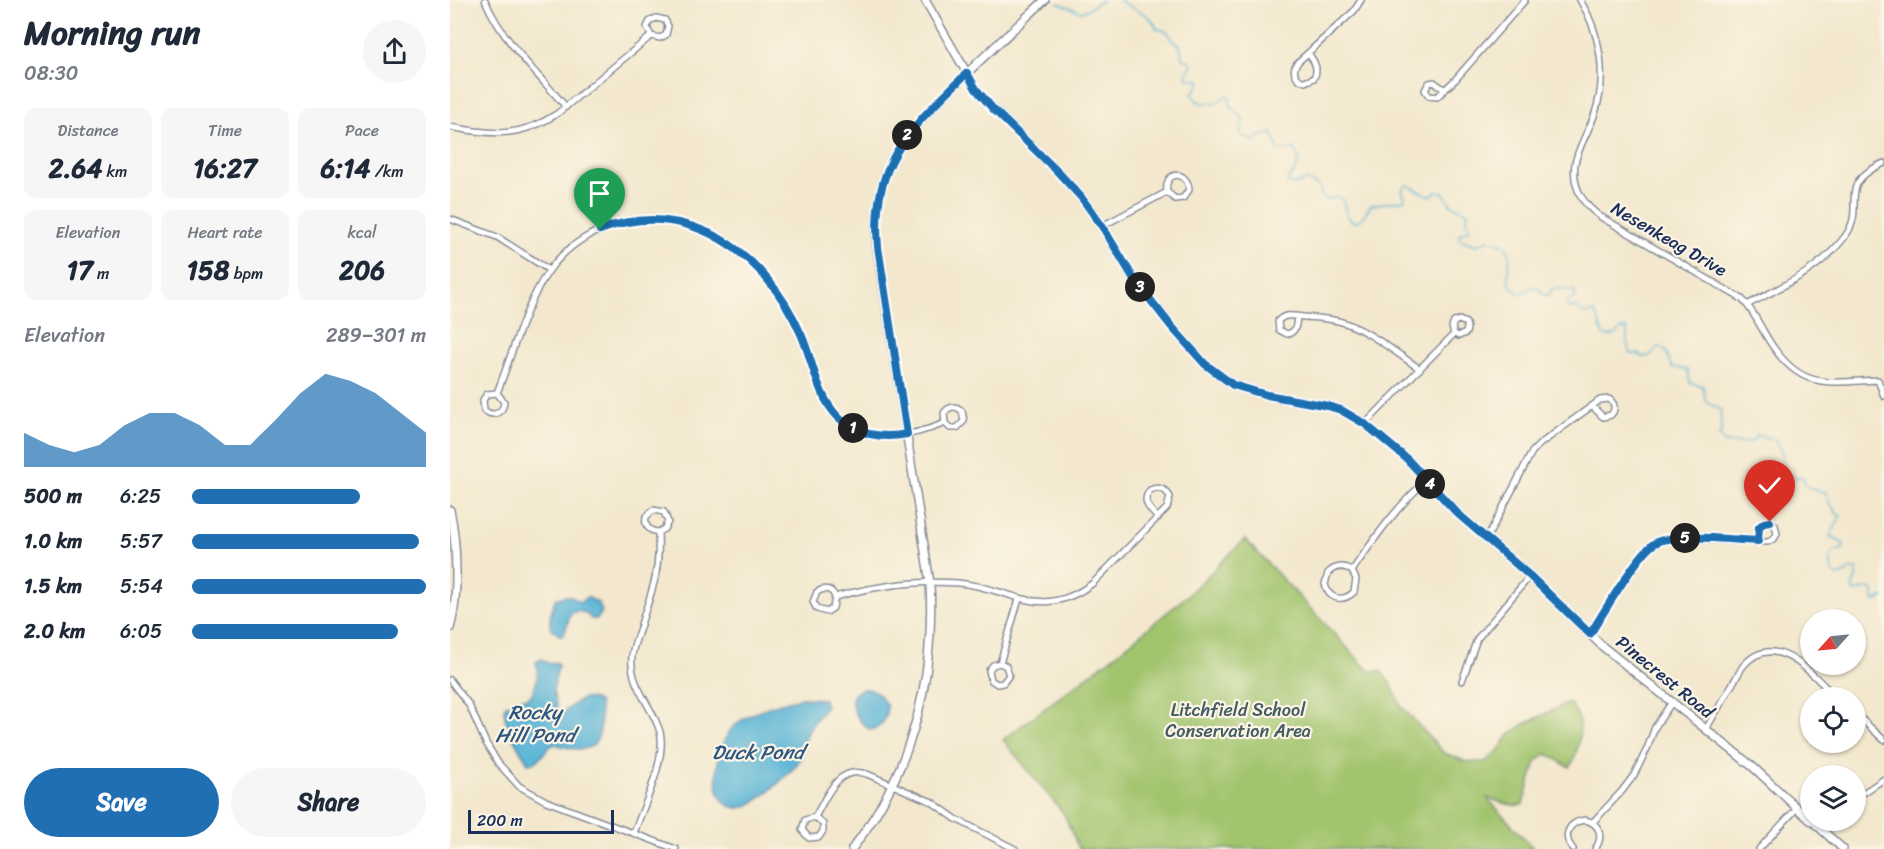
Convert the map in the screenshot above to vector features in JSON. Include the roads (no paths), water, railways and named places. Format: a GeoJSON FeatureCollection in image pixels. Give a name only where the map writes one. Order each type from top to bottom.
{"type":"FeatureCollection","features":[{"type":"Feature","properties":{"kind":"street"},"geometry":{"type":"LineString","coordinates":[[485,0],[505,34],[566,107]]}},
{"type":"Feature","properties":{"kind":"street","name":"Pinecrest Road"},"geometry":{"type":"LineString","coordinates":[[925,0],[976,89],[1081,197],[1102,226],[1134,279],[1205,364],[1233,385],[1250,391],[1328,406],[1341,410],[1365,424],[1392,445],[1457,513],[1530,576],[1602,646],[1753,767],[1800,810]]}},
{"type":"Feature","properties":{"kind":"street"},"geometry":{"type":"LineString","coordinates":[[852,849],[892,785],[912,735],[928,670],[932,620],[930,583],[878,247],[876,225],[879,200],[885,176],[902,142],[921,119],[1045,0]]}},
{"type":"Feature","properties":{"kind":"street"},"geometry":{"type":"LineString","coordinates":[[1308,53],[1316,64],[1317,71],[1314,78],[1305,82],[1298,79],[1294,68],[1298,62],[1354,10],[1361,0]]}},
{"type":"Feature","properties":{"kind":"street"},"geometry":{"type":"LineString","coordinates":[[1445,90],[1525,0]]}},
{"type":"Feature","properties":{"kind":"street","name":"Nesenkeag Drive"},"geometry":{"type":"LineString","coordinates":[[1580,0],[1595,34],[1601,69],[1596,110],[1575,163],[1575,178],[1579,194],[1588,207],[1601,217],[1737,296],[1748,305],[1774,349],[1796,372],[1810,380],[1820,382],[1878,380],[1884,396]]}},
{"type":"Feature","properties":{"kind":"street"},"geometry":{"type":"LineString","coordinates":[[656,18],[665,20],[668,26],[666,35],[660,38],[651,36],[647,27],[650,21],[656,18]]}},
{"type":"Feature","properties":{"kind":"street"},"geometry":{"type":"LineString","coordinates":[[450,127],[493,134],[518,132],[543,122],[566,107],[651,36]]}},
{"type":"Feature","properties":{"kind":"street"},"geometry":{"type":"LineString","coordinates":[[1748,305],[1798,278],[1824,260],[1851,226],[1854,190],[1859,179],[1884,163]]}},
{"type":"Feature","properties":{"kind":"street"},"geometry":{"type":"LineString","coordinates":[[1174,176],[1182,176],[1188,182],[1189,190],[1182,198],[1175,199],[1167,192],[1166,184],[1174,176]]}},
{"type":"Feature","properties":{"kind":"street"},"geometry":{"type":"LineString","coordinates":[[1102,226],[1167,192]]}},
{"type":"Feature","properties":{"kind":"street"},"geometry":{"type":"LineString","coordinates":[[450,219],[497,237],[549,270]]}},
{"type":"Feature","properties":{"kind":"street"},"geometry":{"type":"LineString","coordinates":[[497,393],[532,301],[549,270],[567,251],[599,230],[619,223],[667,220],[706,231],[724,240],[751,261],[779,294],[801,333],[827,402],[838,418],[846,424],[865,433],[886,436],[932,429],[945,423]]}},
{"type":"Feature","properties":{"kind":"street"},"geometry":{"type":"LineString","coordinates":[[1297,316],[1334,320],[1350,325],[1420,369]]}},
{"type":"Feature","properties":{"kind":"street"},"geometry":{"type":"LineString","coordinates":[[1365,424],[1455,334]]}},
{"type":"Feature","properties":{"kind":"street"},"geometry":{"type":"LineString","coordinates":[[497,393],[502,398],[502,409],[497,414],[490,414],[484,410],[483,400],[487,394],[497,393]]}},
{"type":"Feature","properties":{"kind":"street"},"geometry":{"type":"LineString","coordinates":[[1487,538],[1532,452],[1592,406]]}},
{"type":"Feature","properties":{"kind":"street"},"geometry":{"type":"LineString","coordinates":[[956,407],[962,411],[964,418],[960,426],[953,428],[945,423],[944,413],[949,408],[956,407]]}},
{"type":"Feature","properties":{"kind":"street"},"geometry":{"type":"LineString","coordinates":[[1352,571],[1383,527],[1413,492],[1427,480]]}},
{"type":"Feature","properties":{"kind":"street"},"geometry":{"type":"LineString","coordinates":[[836,597],[860,590],[930,583],[973,585],[1019,599],[1050,602],[1062,600],[1084,590],[1093,583],[1158,518],[1167,508],[1170,501],[1166,491],[1159,488],[1150,490],[1146,502],[1158,518]]}},
{"type":"Feature","properties":{"kind":"street"},"geometry":{"type":"LineString","coordinates":[[657,509],[664,512],[668,519],[666,526],[658,532],[650,530],[645,521],[647,514],[657,509]]}},
{"type":"Feature","properties":{"kind":"street"},"geometry":{"type":"LineString","coordinates":[[450,510],[454,540],[456,600],[450,628]]}},
{"type":"Feature","properties":{"kind":"street"},"geometry":{"type":"LineString","coordinates":[[633,833],[661,752],[660,731],[638,687],[632,667],[633,648],[657,573],[658,532]]}},
{"type":"Feature","properties":{"kind":"street"},"geometry":{"type":"LineString","coordinates":[[1590,634],[1640,558],[1653,544],[1674,538],[1758,541]]}},
{"type":"Feature","properties":{"kind":"street"},"geometry":{"type":"LineString","coordinates":[[1341,567],[1352,571],[1356,579],[1354,592],[1342,599],[1330,595],[1325,584],[1328,573],[1334,568],[1341,567]]}},
{"type":"Feature","properties":{"kind":"street"},"geometry":{"type":"LineString","coordinates":[[1462,681],[1477,639],[1530,576]]}},
{"type":"Feature","properties":{"kind":"street"},"geometry":{"type":"LineString","coordinates":[[820,590],[828,590],[836,597],[835,605],[830,610],[823,612],[814,606],[813,598],[820,590]]}},
{"type":"Feature","properties":{"kind":"street"},"geometry":{"type":"LineString","coordinates":[[1000,663],[1019,599]]}},
{"type":"Feature","properties":{"kind":"street"},"geometry":{"type":"LineString","coordinates":[[1706,729],[1743,666],[1761,652],[1776,651],[1789,656],[1824,687]]}},
{"type":"Feature","properties":{"kind":"street"},"geometry":{"type":"LineString","coordinates":[[450,680],[469,705],[492,753],[512,780],[546,801],[676,849]]}},
{"type":"Feature","properties":{"kind":"street"},"geometry":{"type":"LineString","coordinates":[[1593,822],[1634,775],[1658,720],[1672,702]]}},
{"type":"Feature","properties":{"kind":"street"},"geometry":{"type":"LineString","coordinates":[[1866,723],[1884,740]]}},
{"type":"Feature","properties":{"kind":"street"},"geometry":{"type":"LineString","coordinates":[[815,817],[835,783],[844,775],[863,773],[932,802],[962,823],[1015,849]]}},
{"type":"Feature","properties":{"kind":"street"},"geometry":{"type":"LineString","coordinates":[[1866,791],[1884,779]]}},
{"type":"Feature","properties":{"kind":"street"},"geometry":{"type":"LineString","coordinates":[[1759,849],[1797,808]]}},
{"type":"Feature","properties":{"kind":"street"},"geometry":{"type":"LineString","coordinates":[[815,817],[821,821],[823,831],[819,837],[808,838],[803,834],[802,823],[808,818],[815,817]]}},
{"type":"Feature","properties":{"kind":"street"},"geometry":{"type":"LineString","coordinates":[[1573,849],[1567,839],[1570,827],[1580,820],[1593,822],[1600,833],[1600,842],[1595,849]]}},
{"type":"Feature","properties":{"kind":"street","name":"Pinecrest Road"},"geometry":{"type":"LineString","coordinates":[[1824,831],[1843,849]]}},
{"type":"Feature","properties":{"kind":"water"},"geometry":{"type":"Polygon","coordinates":[[[571,596],[580,602],[587,597],[599,603],[602,612],[597,619],[591,619],[586,613],[576,611],[570,615],[564,635],[559,635],[550,627],[550,617],[555,599],[571,596]]]}},
{"type":"Feature","properties":{"kind":"water","name":"Rocky Hill Pond"},"geometry":{"type":"Polygon","coordinates":[[[542,659],[549,664],[556,662],[558,665],[553,691],[558,712],[562,714],[584,699],[594,700],[599,703],[600,728],[594,744],[588,748],[569,748],[555,744],[547,749],[539,759],[528,763],[508,727],[504,712],[505,706],[516,700],[530,697],[537,680],[536,662],[542,659]]]}},
{"type":"Feature","properties":{"kind":"water"},"geometry":{"type":"Polygon","coordinates":[[[863,689],[877,693],[887,706],[883,722],[870,730],[860,721],[853,709],[853,697],[856,692],[863,689]]]}},
{"type":"Feature","properties":{"kind":"water","name":"Duck Pond"},"geometry":{"type":"Polygon","coordinates":[[[801,698],[824,699],[826,706],[808,732],[798,763],[761,798],[744,807],[737,808],[727,804],[720,796],[717,771],[728,734],[741,720],[757,711],[801,698]]]}},
{"type":"Feature","properties":{"kind":"waterway"},"geometry":{"type":"LineString","coordinates":[[1058,3],[1082,12],[1103,0]]}},
{"type":"Feature","properties":{"kind":"waterway"},"geometry":{"type":"LineString","coordinates":[[1120,0],[1146,15],[1157,29],[1167,31],[1174,42],[1180,45],[1182,59],[1189,60],[1192,65],[1186,74],[1187,78],[1200,80],[1200,84],[1192,94],[1198,102],[1215,104],[1227,95],[1232,108],[1244,120],[1240,135],[1253,141],[1272,133],[1279,150],[1295,149],[1298,165],[1288,179],[1288,184],[1297,184],[1306,180],[1320,187],[1325,199],[1340,197],[1347,216],[1356,222],[1363,217],[1371,205],[1405,200],[1402,189],[1407,185],[1431,196],[1437,191],[1444,193],[1450,204],[1468,212],[1467,222],[1470,228],[1469,231],[1462,232],[1459,236],[1461,240],[1477,245],[1488,240],[1500,243],[1507,248],[1509,282],[1520,294],[1533,287],[1538,288],[1545,295],[1549,295],[1551,290],[1556,288],[1574,291],[1576,295],[1568,301],[1567,306],[1575,307],[1584,314],[1594,312],[1604,336],[1614,336],[1621,329],[1627,329],[1627,342],[1631,354],[1643,357],[1649,356],[1659,347],[1665,350],[1672,367],[1688,370],[1690,383],[1703,386],[1706,402],[1721,410],[1719,437],[1725,443],[1753,441],[1757,435],[1774,439],[1782,453],[1783,468],[1788,477],[1803,477],[1804,484],[1807,486],[1826,492],[1828,501],[1837,514],[1841,515],[1830,536],[1844,544],[1843,549],[1832,553],[1830,558],[1832,572],[1838,576],[1850,569],[1857,569],[1852,589],[1854,592],[1869,588],[1876,601],[1884,597]]}},
{"type":"Feature","properties":{"kind":"park label","name":"Litchfield School Conservation Area"},"geometry":{"type":"Point","coordinates":[1238,720]}}]}
